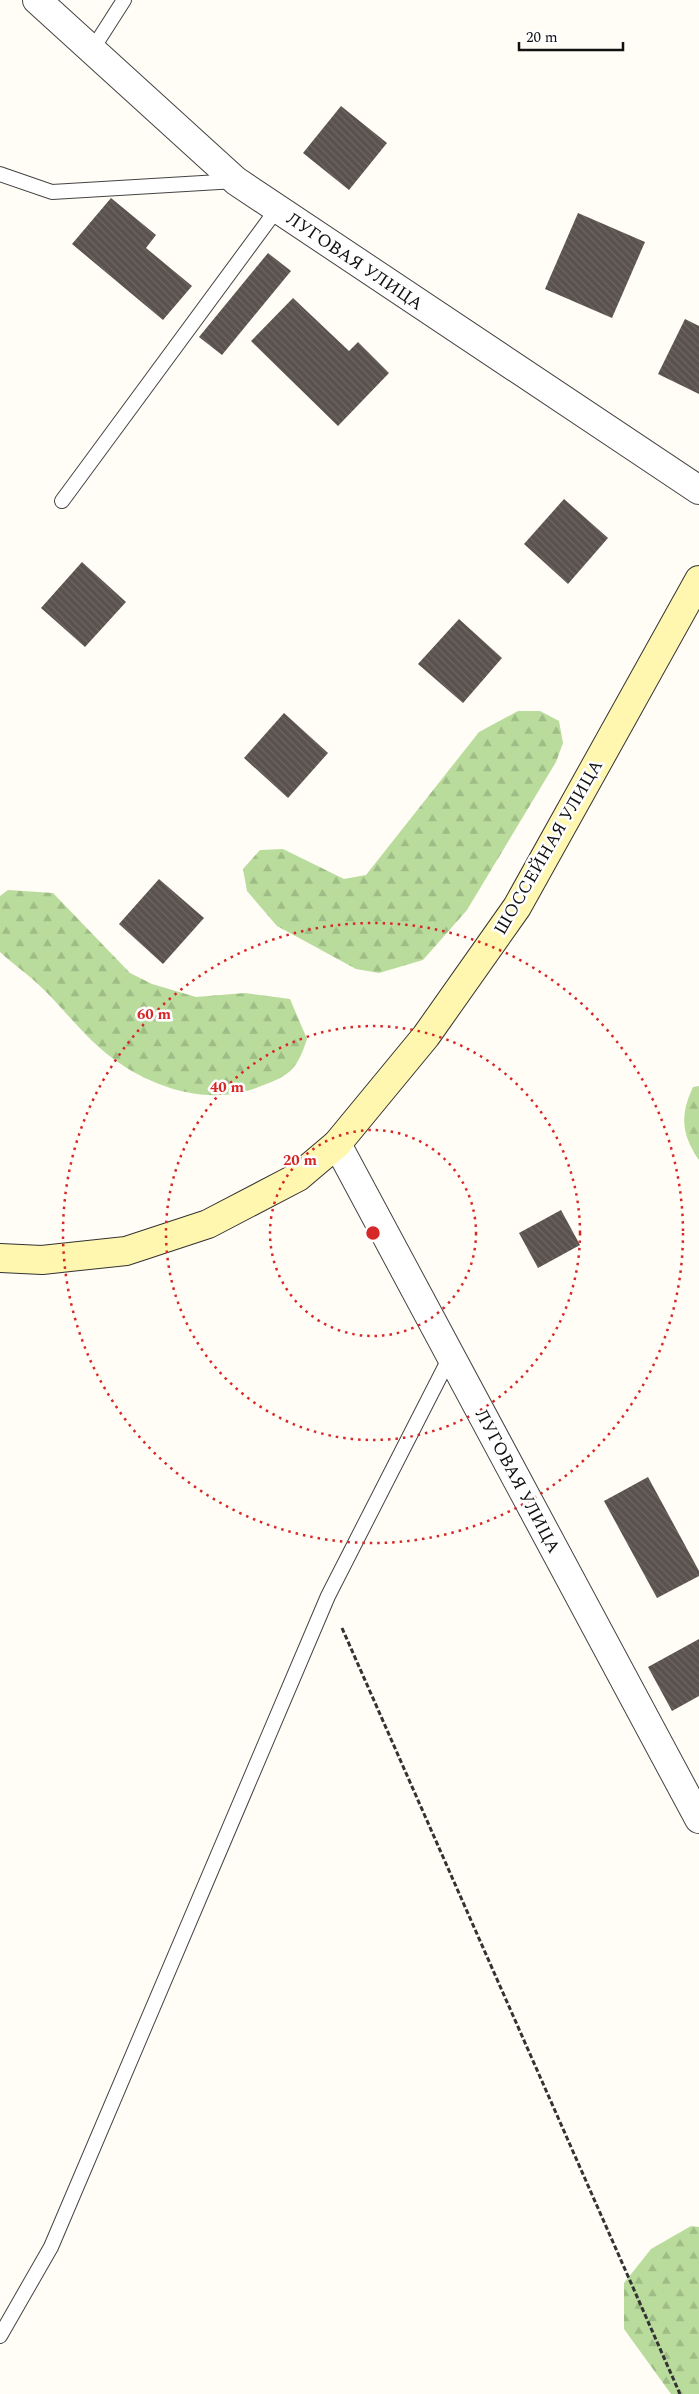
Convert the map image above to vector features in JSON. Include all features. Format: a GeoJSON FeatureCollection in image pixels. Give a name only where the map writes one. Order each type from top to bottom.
{"type":"FeatureCollection","features":[{"type":"Feature","properties":{"kind":"street","name":"ЛУГОВАЯ УЛИЦА"},"geometry":{"type":"LineString","coordinates":[[37,0],[236,181],[699,490]]}},
{"type":"Feature","properties":{"kind":"street","name":"ШОССЕЙНАЯ УЛИЦА"},"geometry":{"type":"LineString","coordinates":[[0,1258],[42,1260],[126,1251],[208,1224],[298,1177],[337,1144],[426,1036],[517,907],[698,584]]}},
{"type":"Feature","properties":{"kind":"street","name":"ЛУГОВАЯ УЛИЦА"},"geometry":{"type":"LineString","coordinates":[[337,1144],[699,1818]]}},
{"type":"Feature","properties":{"kind":"lane"},"geometry":{"type":"LineString","coordinates":[[92,50],[124,0]]}},
{"type":"Feature","properties":{"kind":"lane"},"geometry":{"type":"LineString","coordinates":[[0,174],[52,192],[236,181]]}},
{"type":"Feature","properties":{"kind":"lane"},"geometry":{"type":"LineString","coordinates":[[62,501],[276,209]]}},
{"type":"Feature","properties":{"kind":"lane"},"geometry":{"type":"LineString","coordinates":[[0,2336],[51,2247],[328,1596],[451,1355]]}},
{"type":"Feature","properties":{"kind":"path"},"geometry":{"type":"LineString","coordinates":[[328,1596],[680,2394]]}},
{"type":"Feature","properties":{"kind":"green space"},"geometry":{"type":"Polygon","coordinates":[[[518,711],[540,711],[559,721],[563,743],[556,762],[467,910],[423,960],[379,973],[356,969],[277,926],[247,891],[243,869],[260,850],[283,849],[344,879],[366,875],[479,732],[518,711]]]}},
{"type":"Feature","properties":{"kind":"green space"},"geometry":{"type":"Polygon","coordinates":[[[8,890],[53,893],[130,973],[152,984],[196,997],[245,993],[290,999],[307,1039],[299,1059],[289,1072],[276,1080],[237,1093],[197,1094],[159,1084],[140,1075],[98,1047],[41,987],[0,952],[0,896],[8,890]]]}},
{"type":"Feature","properties":{"kind":"green space"},"geometry":{"type":"Polygon","coordinates":[[[699,1086],[699,1160],[689,1142],[684,1124],[684,1116],[693,1087],[699,1086]]]}},
{"type":"Feature","properties":{"kind":"green space"},"geometry":{"type":"Polygon","coordinates":[[[691,2226],[699,2227],[699,2394],[671,2394],[624,2329],[624,2283],[651,2249],[691,2226]]]}},
{"type":"Feature","properties":{"kind":"building"},"geometry":{"type":"Polygon","coordinates":[[[341,106],[387,143],[349,190],[303,153],[341,106]]]}},
{"type":"Feature","properties":{"kind":"building"},"geometry":{"type":"Polygon","coordinates":[[[111,198],[156,235],[146,248],[192,286],[163,320],[72,244],[111,198]]]}},
{"type":"Feature","properties":{"kind":"building"},"geometry":{"type":"Polygon","coordinates":[[[578,213],[645,242],[612,318],[545,289],[578,213]]]}},
{"type":"Feature","properties":{"kind":"building"},"geometry":{"type":"Polygon","coordinates":[[[268,253],[291,271],[222,355],[199,337],[268,253]]]}},
{"type":"Feature","properties":{"kind":"building"},"geometry":{"type":"Polygon","coordinates":[[[293,298],[349,351],[358,342],[389,373],[338,426],[251,341],[293,298]]]}},
{"type":"Feature","properties":{"kind":"building"},"geometry":{"type":"Polygon","coordinates":[[[685,319],[699,326],[699,394],[658,374],[685,319]]]}},
{"type":"Feature","properties":{"kind":"building"},"geometry":{"type":"Polygon","coordinates":[[[564,499],[608,538],[568,584],[524,544],[564,499]]]}},
{"type":"Feature","properties":{"kind":"building"},"geometry":{"type":"Polygon","coordinates":[[[82,562],[126,602],[85,647],[41,608],[82,562]]]}},
{"type":"Feature","properties":{"kind":"building"},"geometry":{"type":"Polygon","coordinates":[[[459,619],[502,658],[463,703],[418,664],[459,619]]]}},
{"type":"Feature","properties":{"kind":"building"},"geometry":{"type":"Polygon","coordinates":[[[284,713],[328,753],[288,798],[244,758],[284,713]]]}},
{"type":"Feature","properties":{"kind":"building"},"geometry":{"type":"Polygon","coordinates":[[[159,879],[204,918],[163,964],[119,924],[159,879]]]}},
{"type":"Feature","properties":{"kind":"building"},"geometry":{"type":"Polygon","coordinates":[[[561,1210],[580,1245],[538,1268],[519,1233],[561,1210]]]}},
{"type":"Feature","properties":{"kind":"building"},"geometry":{"type":"Polygon","coordinates":[[[648,1477],[699,1571],[699,1576],[657,1598],[604,1501],[648,1477]]]}},
{"type":"Feature","properties":{"kind":"building"},"geometry":{"type":"Polygon","coordinates":[[[699,1639],[699,1696],[672,1711],[648,1667],[699,1639]]]}}]}
